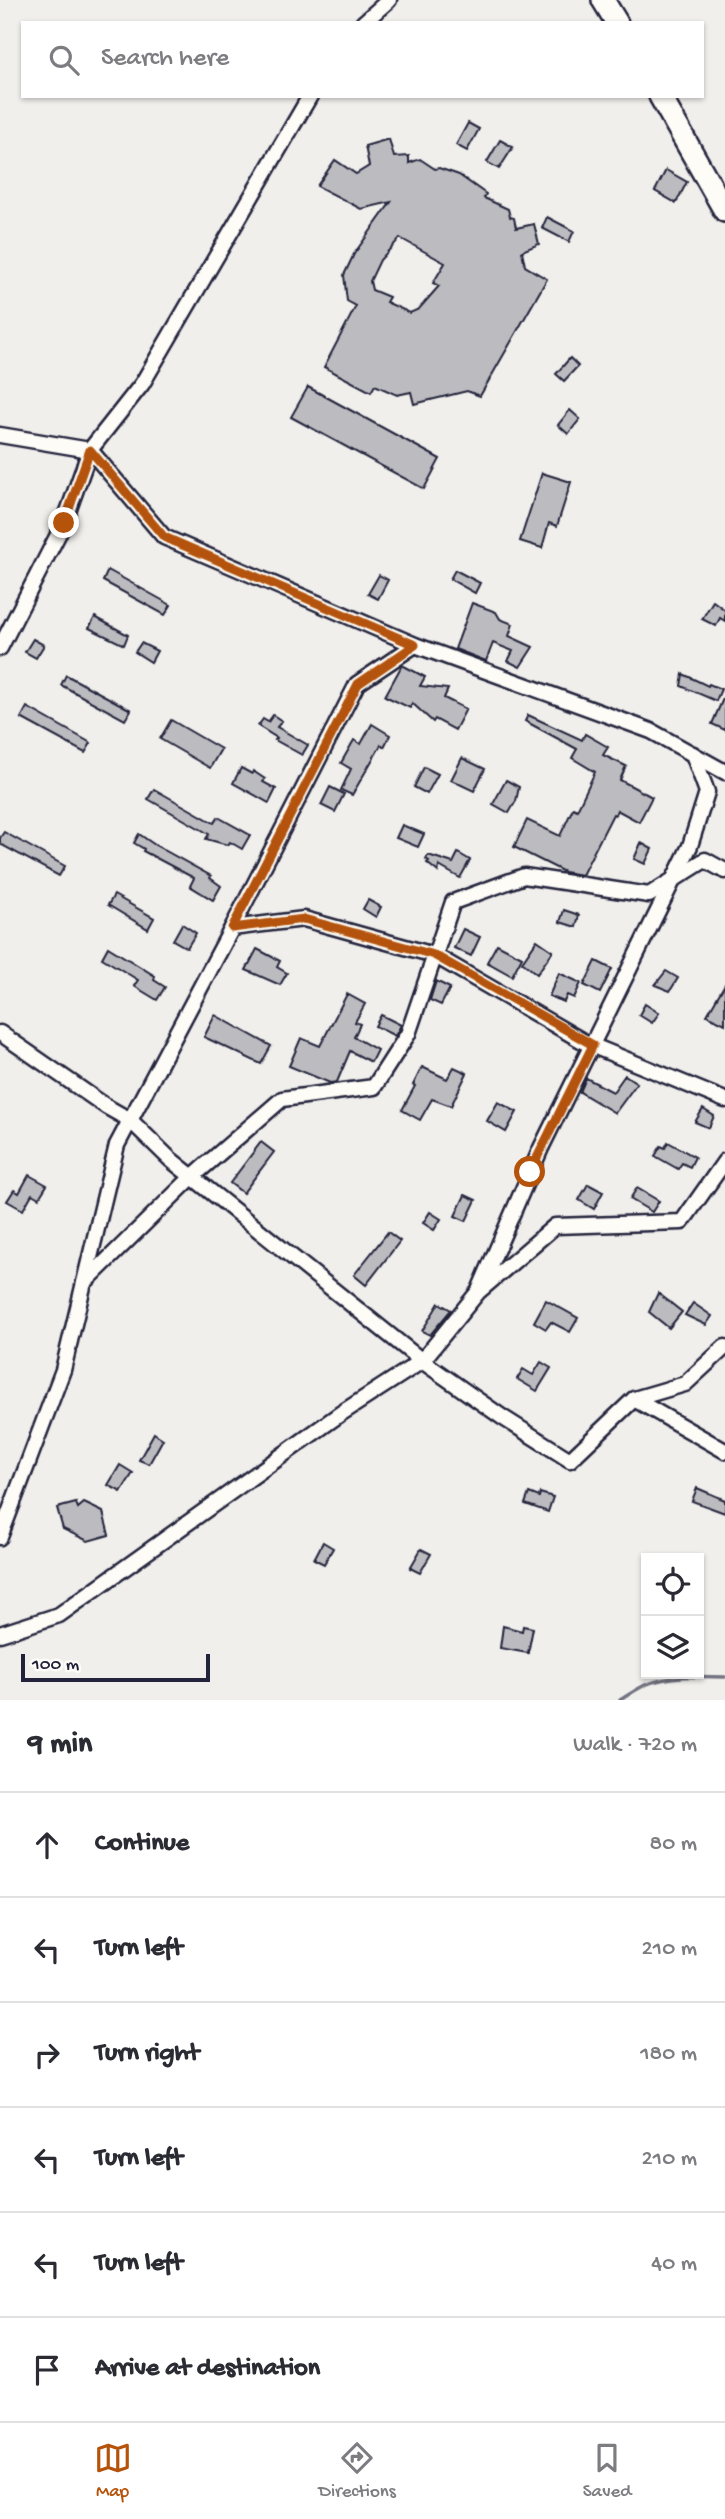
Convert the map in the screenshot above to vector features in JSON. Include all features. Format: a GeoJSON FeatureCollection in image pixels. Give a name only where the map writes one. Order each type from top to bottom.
{"type":"FeatureCollection","features":[{"type":"Feature","properties":{"kind":"main road"},"geometry":{"type":"LineString","coordinates":[[603,0],[616,21]]}},
{"type":"Feature","properties":{"kind":"main road"},"geometry":{"type":"LineString","coordinates":[[661,98],[725,211]]}},
{"type":"Feature","properties":{"kind":"street"},"geometry":{"type":"LineString","coordinates":[[365,21],[389,0]]}},
{"type":"Feature","properties":{"kind":"street"},"geometry":{"type":"LineString","coordinates":[[0,648],[64,523],[90,450],[142,384],[309,98]]}},
{"type":"Feature","properties":{"kind":"street"},"geometry":{"type":"LineString","coordinates":[[0,435],[90,450],[164,537],[415,645],[651,731],[725,772]]}},
{"type":"Feature","properties":{"kind":"street"},"geometry":{"type":"LineString","coordinates":[[0,1537],[63,1370],[117,1145],[358,684],[415,645]]}},
{"type":"Feature","properties":{"kind":"street"},"geometry":{"type":"LineString","coordinates":[[478,1292],[541,1148],[690,846],[707,792],[693,754]]}},
{"type":"Feature","properties":{"kind":"street"},"geometry":{"type":"LineString","coordinates":[[84,1283],[192,1177],[282,1099],[374,1087],[408,1034],[453,902],[524,876],[649,895],[705,860],[725,871]]}},
{"type":"Feature","properties":{"kind":"street"},"geometry":{"type":"LineString","coordinates":[[232,928],[304,919],[434,955],[593,1045],[725,1100]]}},
{"type":"Feature","properties":{"kind":"street"},"geometry":{"type":"LineString","coordinates":[[0,1033],[130,1120],[192,1177],[422,1361],[570,1460],[634,1399],[685,1384],[725,1347]]}},
{"type":"Feature","properties":{"kind":"street"},"geometry":{"type":"LineString","coordinates":[[0,1634],[59,1615],[341,1414],[422,1361],[478,1292],[555,1226],[682,1222],[725,1161]]}},
{"type":"Feature","properties":{"kind":"street"},"geometry":{"type":"LineString","coordinates":[[634,1399],[725,1451]]}},
{"type":"Feature","properties":{"kind":"building"},"geometry":{"type":"Polygon","coordinates":[[[468,123],[479,129],[467,151],[456,145],[468,123]]]}},
{"type":"Feature","properties":{"kind":"building"},"geometry":{"type":"Polygon","coordinates":[[[389,139],[394,157],[409,156],[409,163],[420,159],[435,169],[459,175],[486,194],[484,198],[508,209],[516,228],[534,224],[539,244],[522,251],[525,266],[547,279],[480,396],[467,391],[414,404],[411,392],[397,395],[375,385],[371,392],[324,367],[356,306],[347,301],[344,275],[354,254],[391,202],[361,209],[317,186],[335,160],[356,174],[369,166],[365,146],[389,139]],[[400,238],[380,260],[370,281],[372,290],[389,297],[386,302],[410,313],[419,309],[439,286],[433,283],[445,263],[400,238]]]}},
{"type":"Feature","properties":{"kind":"building"},"geometry":{"type":"Polygon","coordinates":[[[500,140],[513,147],[499,169],[487,162],[500,140]]]}},
{"type":"Feature","properties":{"kind":"building"},"geometry":{"type":"Polygon","coordinates":[[[666,170],[687,182],[676,203],[655,191],[666,170]]]}},
{"type":"Feature","properties":{"kind":"building"},"geometry":{"type":"Polygon","coordinates":[[[547,217],[574,231],[569,242],[542,228],[547,217]]]}},
{"type":"Feature","properties":{"kind":"building"},"geometry":{"type":"Polygon","coordinates":[[[570,358],[578,366],[564,381],[556,374],[570,358]]]}},
{"type":"Feature","properties":{"kind":"building"},"geometry":{"type":"Polygon","coordinates":[[[308,387],[440,459],[424,489],[291,417],[308,387]]]}},
{"type":"Feature","properties":{"kind":"building"},"geometry":{"type":"Polygon","coordinates":[[[570,410],[580,419],[568,434],[558,425],[570,410]]]}},
{"type":"Feature","properties":{"kind":"building"},"geometry":{"type":"Polygon","coordinates":[[[542,473],[571,482],[557,526],[549,523],[542,548],[520,541],[542,473]]]}},
{"type":"Feature","properties":{"kind":"building"},"geometry":{"type":"Polygon","coordinates":[[[108,570],[171,605],[165,615],[103,581],[108,570]]]}},
{"type":"Feature","properties":{"kind":"building"},"geometry":{"type":"Polygon","coordinates":[[[455,570],[480,583],[475,593],[450,579],[455,570]]]}},
{"type":"Feature","properties":{"kind":"building"},"geometry":{"type":"Polygon","coordinates":[[[379,575],[388,580],[378,599],[368,594],[379,575]]]}},
{"type":"Feature","properties":{"kind":"building"},"geometry":{"type":"Polygon","coordinates":[[[713,601],[725,610],[725,621],[720,618],[716,626],[702,619],[713,601]]]}},
{"type":"Feature","properties":{"kind":"building"},"geometry":{"type":"Polygon","coordinates":[[[472,603],[496,612],[500,619],[513,624],[509,636],[533,647],[520,667],[508,661],[513,651],[493,643],[486,661],[455,649],[472,603]]]}},
{"type":"Feature","properties":{"kind":"building"},"geometry":{"type":"Polygon","coordinates":[[[95,617],[128,635],[124,645],[89,628],[95,617]]]}},
{"type":"Feature","properties":{"kind":"building"},"geometry":{"type":"Polygon","coordinates":[[[33,639],[44,645],[36,658],[25,652],[33,639]]]}},
{"type":"Feature","properties":{"kind":"building"},"geometry":{"type":"Polygon","coordinates":[[[141,643],[157,651],[151,662],[135,652],[141,643]]]}},
{"type":"Feature","properties":{"kind":"building"},"geometry":{"type":"Polygon","coordinates":[[[402,665],[425,677],[420,686],[448,689],[444,698],[466,709],[455,730],[435,719],[433,722],[412,703],[410,708],[385,696],[402,665]]]}},
{"type":"Feature","properties":{"kind":"building"},"geometry":{"type":"Polygon","coordinates":[[[683,674],[721,689],[716,701],[681,686],[683,674]]]}},
{"type":"Feature","properties":{"kind":"building"},"geometry":{"type":"Polygon","coordinates":[[[66,675],[131,710],[125,720],[61,685],[66,675]]]}},
{"type":"Feature","properties":{"kind":"building"},"geometry":{"type":"Polygon","coordinates":[[[725,694],[725,730],[712,724],[725,694]]]}},
{"type":"Feature","properties":{"kind":"building"},"geometry":{"type":"Polygon","coordinates":[[[27,707],[91,743],[85,753],[21,718],[27,707]]]}},
{"type":"Feature","properties":{"kind":"building"},"geometry":{"type":"Polygon","coordinates":[[[273,715],[282,721],[277,727],[308,745],[302,755],[275,740],[277,738],[258,726],[263,719],[268,722],[273,715]]]}},
{"type":"Feature","properties":{"kind":"building"},"geometry":{"type":"Polygon","coordinates":[[[528,715],[582,740],[585,734],[608,747],[603,755],[626,766],[620,780],[652,797],[639,822],[617,810],[615,815],[613,814],[582,875],[564,872],[514,847],[527,820],[560,836],[573,808],[577,810],[595,772],[572,758],[577,749],[525,721],[528,715]]]}},
{"type":"Feature","properties":{"kind":"building"},"geometry":{"type":"Polygon","coordinates":[[[171,720],[221,749],[210,768],[160,739],[171,720]]]}},
{"type":"Feature","properties":{"kind":"building"},"geometry":{"type":"Polygon","coordinates":[[[372,724],[390,735],[384,747],[381,745],[352,795],[341,790],[351,769],[341,763],[354,740],[361,744],[372,724]]]}},
{"type":"Feature","properties":{"kind":"building"},"geometry":{"type":"Polygon","coordinates":[[[462,758],[485,769],[474,791],[451,780],[462,758]]]}},
{"type":"Feature","properties":{"kind":"building"},"geometry":{"type":"Polygon","coordinates":[[[424,767],[438,774],[427,794],[414,787],[424,767]]]}},
{"type":"Feature","properties":{"kind":"building"},"geometry":{"type":"Polygon","coordinates":[[[241,768],[252,774],[253,771],[265,779],[263,782],[276,789],[269,803],[233,783],[241,768]]]}},
{"type":"Feature","properties":{"kind":"building"},"geometry":{"type":"Polygon","coordinates":[[[506,780],[519,787],[516,801],[509,813],[493,804],[506,780]]]}},
{"type":"Feature","properties":{"kind":"building"},"geometry":{"type":"Polygon","coordinates":[[[330,787],[344,794],[335,812],[321,805],[330,787]]]}},
{"type":"Feature","properties":{"kind":"building"},"geometry":{"type":"Polygon","coordinates":[[[154,789],[214,823],[218,817],[250,835],[242,849],[230,842],[228,845],[206,839],[209,834],[148,799],[154,789]]]}},
{"type":"Feature","properties":{"kind":"building"},"geometry":{"type":"Polygon","coordinates":[[[402,825],[424,834],[418,847],[396,838],[402,825]]]}},
{"type":"Feature","properties":{"kind":"building"},"geometry":{"type":"Polygon","coordinates":[[[4,832],[65,866],[59,876],[0,844],[4,832]]]}},
{"type":"Feature","properties":{"kind":"building"},"geometry":{"type":"Polygon","coordinates":[[[139,834],[211,876],[210,878],[221,886],[213,900],[190,886],[194,878],[143,851],[144,849],[134,843],[139,834]]]}},
{"type":"Feature","properties":{"kind":"building"},"geometry":{"type":"Polygon","coordinates":[[[641,843],[652,849],[645,864],[634,859],[641,843]]]}},
{"type":"Feature","properties":{"kind":"building"},"geometry":{"type":"Polygon","coordinates":[[[458,853],[470,860],[460,878],[439,866],[438,872],[427,863],[428,855],[453,863],[458,853]]]}},
{"type":"Feature","properties":{"kind":"building"},"geometry":{"type":"Polygon","coordinates":[[[114,895],[154,918],[148,929],[108,905],[114,895]]]}},
{"type":"Feature","properties":{"kind":"building"},"geometry":{"type":"Polygon","coordinates":[[[368,900],[381,907],[376,917],[363,909],[368,900]]]}},
{"type":"Feature","properties":{"kind":"building"},"geometry":{"type":"Polygon","coordinates":[[[564,910],[579,915],[576,927],[560,922],[564,910]]]}},
{"type":"Feature","properties":{"kind":"building"},"geometry":{"type":"Polygon","coordinates":[[[182,924],[196,933],[187,948],[173,940],[182,924]]]}},
{"type":"Feature","properties":{"kind":"building"},"geometry":{"type":"Polygon","coordinates":[[[463,929],[480,937],[471,956],[454,948],[463,929]]]}},
{"type":"Feature","properties":{"kind":"building"},"geometry":{"type":"Polygon","coordinates":[[[537,940],[553,951],[537,974],[522,962],[537,940]]]}},
{"type":"Feature","properties":{"kind":"building"},"geometry":{"type":"Polygon","coordinates":[[[497,944],[522,957],[512,976],[487,962],[497,944]]]}},
{"type":"Feature","properties":{"kind":"building"},"geometry":{"type":"Polygon","coordinates":[[[108,947],[155,976],[154,980],[165,987],[157,1000],[134,986],[138,980],[102,958],[108,947]]]}},
{"type":"Feature","properties":{"kind":"building"},"geometry":{"type":"Polygon","coordinates":[[[257,949],[280,961],[277,967],[287,973],[280,985],[246,970],[257,949]]]}},
{"type":"Feature","properties":{"kind":"building"},"geometry":{"type":"Polygon","coordinates":[[[596,961],[612,969],[600,993],[584,985],[596,961]]]}},
{"type":"Feature","properties":{"kind":"building"},"geometry":{"type":"Polygon","coordinates":[[[666,971],[678,978],[670,991],[655,985],[666,971]]]}},
{"type":"Feature","properties":{"kind":"building"},"geometry":{"type":"Polygon","coordinates":[[[559,973],[581,983],[574,998],[567,995],[564,1002],[549,996],[559,973]]]}},
{"type":"Feature","properties":{"kind":"building"},"geometry":{"type":"Polygon","coordinates":[[[436,981],[450,988],[441,1005],[430,1000],[436,981]]]}},
{"type":"Feature","properties":{"kind":"building"},"geometry":{"type":"Polygon","coordinates":[[[725,984],[725,1024],[707,1015],[725,984]]]}},
{"type":"Feature","properties":{"kind":"building"},"geometry":{"type":"Polygon","coordinates":[[[347,994],[365,1004],[355,1022],[360,1024],[354,1037],[377,1050],[371,1062],[350,1051],[337,1082],[330,1083],[289,1066],[301,1038],[320,1046],[347,994]]]}},
{"type":"Feature","properties":{"kind":"building"},"geometry":{"type":"Polygon","coordinates":[[[645,1004],[659,1013],[652,1023],[639,1015],[645,1004]]]}},
{"type":"Feature","properties":{"kind":"building"},"geometry":{"type":"Polygon","coordinates":[[[215,1015],[271,1046],[261,1064],[204,1037],[215,1015]]]}},
{"type":"Feature","properties":{"kind":"building"},"geometry":{"type":"Polygon","coordinates":[[[381,1015],[401,1025],[395,1036],[375,1026],[381,1015]]]}},
{"type":"Feature","properties":{"kind":"building"},"geometry":{"type":"Polygon","coordinates":[[[422,1067],[447,1079],[454,1067],[467,1073],[451,1106],[432,1099],[420,1120],[402,1110],[422,1067]]]}},
{"type":"Feature","properties":{"kind":"building"},"geometry":{"type":"Polygon","coordinates":[[[625,1075],[637,1083],[615,1113],[580,1092],[586,1078],[613,1092],[625,1075]]]}},
{"type":"Feature","properties":{"kind":"building"},"geometry":{"type":"Polygon","coordinates":[[[498,1102],[517,1112],[506,1132],[487,1121],[498,1102]]]}},
{"type":"Feature","properties":{"kind":"building"},"geometry":{"type":"Polygon","coordinates":[[[703,1109],[714,1116],[709,1128],[695,1122],[703,1109]]]}},
{"type":"Feature","properties":{"kind":"building"},"geometry":{"type":"Polygon","coordinates":[[[261,1142],[274,1152],[243,1193],[230,1183],[261,1142]]]}},
{"type":"Feature","properties":{"kind":"building"},"geometry":{"type":"Polygon","coordinates":[[[668,1142],[695,1157],[690,1167],[682,1163],[678,1169],[655,1156],[661,1146],[665,1148],[668,1142]]]}},
{"type":"Feature","properties":{"kind":"building"},"geometry":{"type":"Polygon","coordinates":[[[29,1175],[47,1185],[39,1198],[32,1194],[23,1210],[7,1201],[14,1190],[19,1193],[29,1175]]]}},
{"type":"Feature","properties":{"kind":"building"},"geometry":{"type":"Polygon","coordinates":[[[588,1184],[603,1192],[594,1209],[579,1200],[588,1184]]]}},
{"type":"Feature","properties":{"kind":"building"},"geometry":{"type":"Polygon","coordinates":[[[637,1188],[659,1201],[652,1212],[630,1199],[637,1188]]]}},
{"type":"Feature","properties":{"kind":"building"},"geometry":{"type":"Polygon","coordinates":[[[465,1195],[476,1200],[466,1221],[455,1216],[465,1195]]]}},
{"type":"Feature","properties":{"kind":"building"},"geometry":{"type":"Polygon","coordinates":[[[430,1212],[441,1219],[434,1230],[423,1223],[430,1212]]]}},
{"type":"Feature","properties":{"kind":"building"},"geometry":{"type":"Polygon","coordinates":[[[388,1232],[400,1241],[366,1285],[354,1275],[388,1232]]]}},
{"type":"Feature","properties":{"kind":"building"},"geometry":{"type":"Polygon","coordinates":[[[658,1293],[682,1312],[669,1328],[649,1312],[658,1293]]]}},
{"type":"Feature","properties":{"kind":"building"},"geometry":{"type":"Polygon","coordinates":[[[546,1300],[578,1318],[570,1332],[551,1322],[546,1329],[534,1322],[546,1300]]]}},
{"type":"Feature","properties":{"kind":"building"},"geometry":{"type":"Polygon","coordinates":[[[439,1303],[451,1310],[430,1335],[422,1331],[439,1303]]]}},
{"type":"Feature","properties":{"kind":"building"},"geometry":{"type":"Polygon","coordinates":[[[693,1303],[712,1316],[706,1325],[685,1315],[693,1303]]]}},
{"type":"Feature","properties":{"kind":"building"},"geometry":{"type":"Polygon","coordinates":[[[541,1362],[551,1368],[537,1391],[517,1379],[523,1369],[533,1375],[541,1362]]]}},
{"type":"Feature","properties":{"kind":"building"},"geometry":{"type":"Polygon","coordinates":[[[154,1433],[163,1439],[149,1464],[139,1460],[154,1433]]]}},
{"type":"Feature","properties":{"kind":"building"},"geometry":{"type":"Polygon","coordinates":[[[120,1465],[133,1473],[121,1492],[108,1485],[120,1465]]]}},
{"type":"Feature","properties":{"kind":"building"},"geometry":{"type":"Polygon","coordinates":[[[697,1488],[725,1500],[725,1513],[692,1501],[697,1488]]]}},
{"type":"Feature","properties":{"kind":"building"},"geometry":{"type":"Polygon","coordinates":[[[529,1493],[539,1497],[540,1493],[553,1497],[548,1512],[525,1504],[529,1493]]]}},
{"type":"Feature","properties":{"kind":"building"},"geometry":{"type":"Polygon","coordinates":[[[76,1503],[78,1508],[84,1503],[103,1512],[109,1535],[88,1541],[63,1529],[57,1508],[76,1503]]]}},
{"type":"Feature","properties":{"kind":"building"},"geometry":{"type":"Polygon","coordinates":[[[323,1542],[333,1548],[324,1564],[314,1559],[323,1542]]]}},
{"type":"Feature","properties":{"kind":"building"},"geometry":{"type":"Polygon","coordinates":[[[421,1549],[431,1554],[420,1573],[410,1568],[421,1549]]]}},
{"type":"Feature","properties":{"kind":"building"},"geometry":{"type":"Polygon","coordinates":[[[503,1626],[522,1631],[523,1626],[533,1628],[528,1653],[500,1648],[503,1626]]]}},
{"type":"Feature","properties":{"kind":"waterway"},"geometry":{"type":"LineString","coordinates":[[620,1700],[645,1685],[664,1679],[725,1677]]}},
{"type":"Feature","properties":{"kind":"route"},"geometry":{"type":"LineString","coordinates":[[64,523],[90,450],[164,537],[415,645],[358,684],[232,928],[304,919],[434,955],[593,1045],[530,1172]]}}]}
